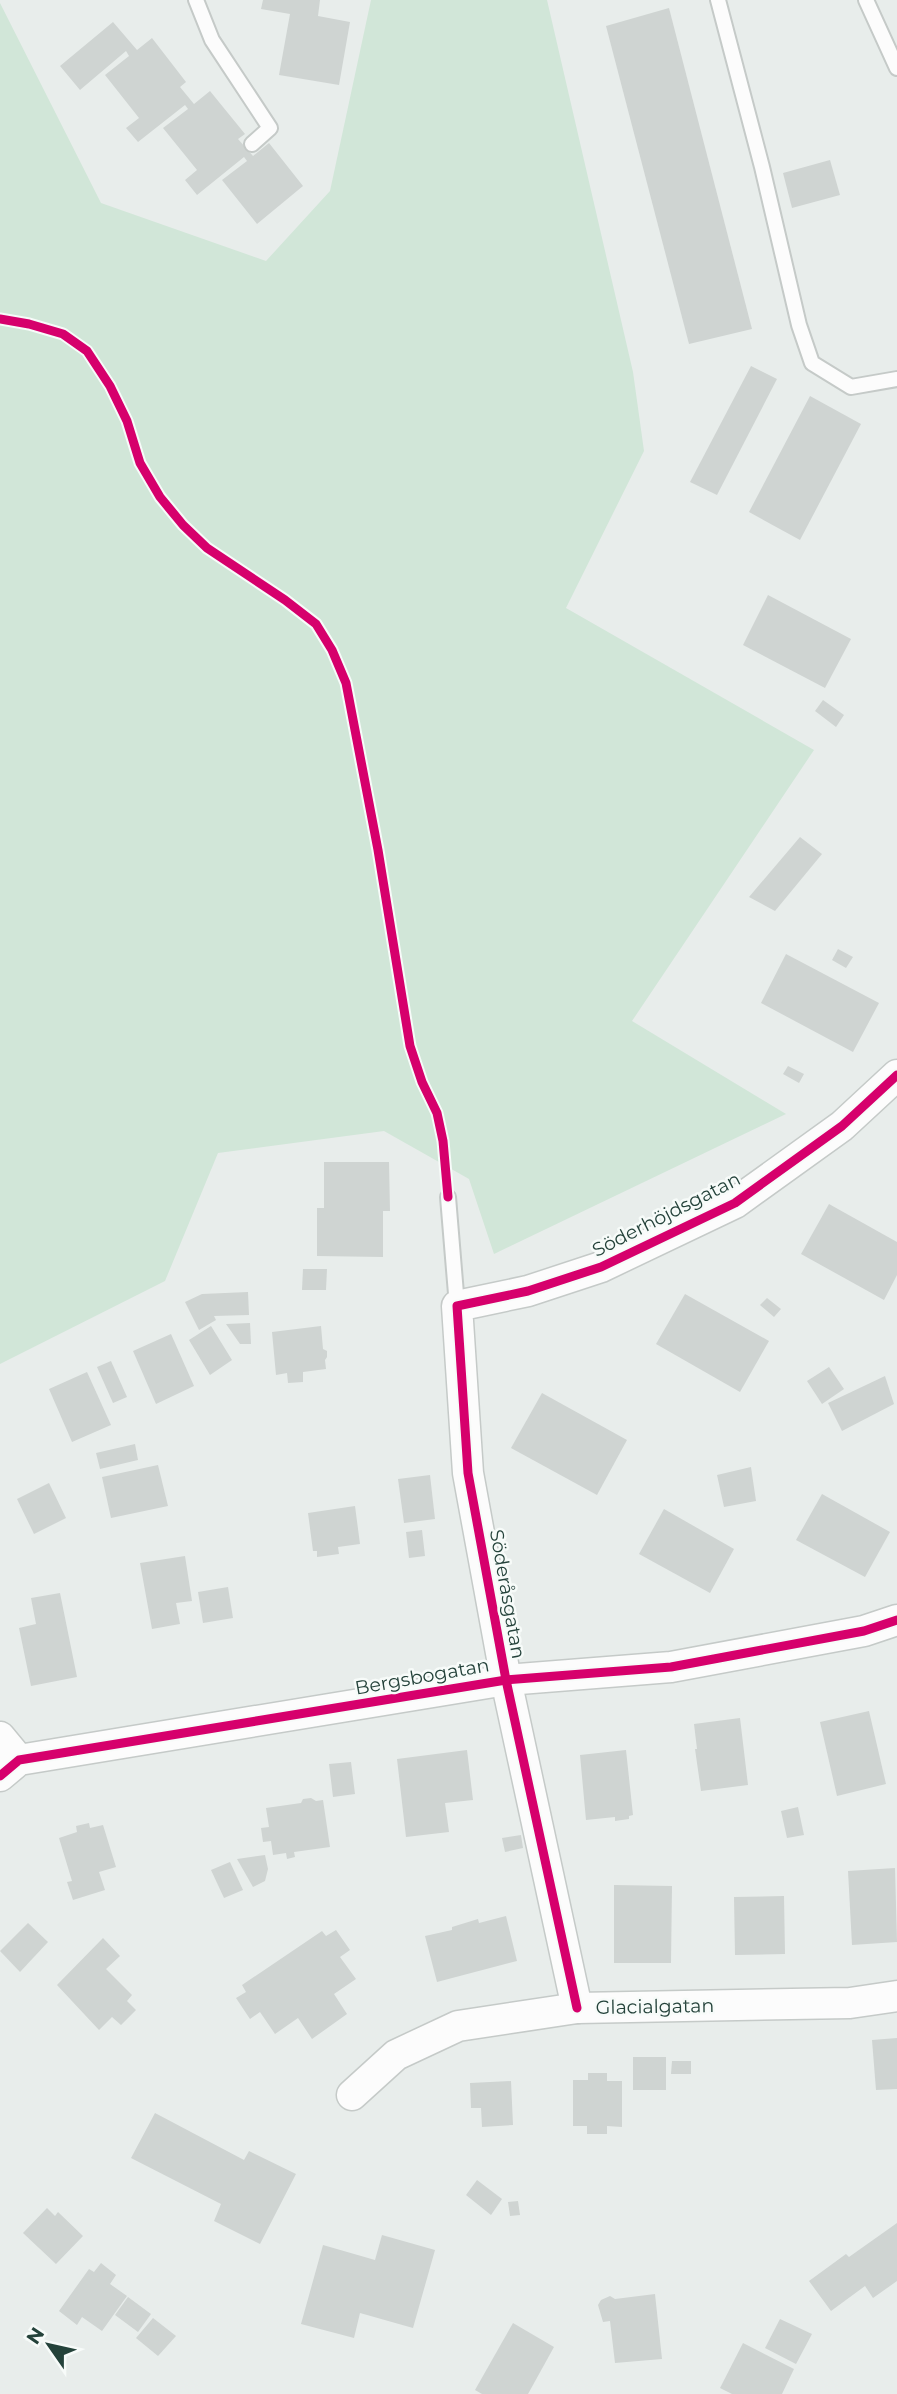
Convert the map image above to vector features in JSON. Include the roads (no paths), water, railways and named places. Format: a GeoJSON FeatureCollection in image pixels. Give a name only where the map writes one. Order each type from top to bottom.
{"type":"FeatureCollection","features":[{"type":"Feature","properties":{"kind":"street","name":"Söderhöjdsgatan"},"geometry":{"type":"LineString","coordinates":[[457,1306],[528,1291],[601,1267],[735,1203],[842,1126],[897,1075]]}},
{"type":"Feature","properties":{"kind":"street","name":"Söderåsgatan"},"geometry":{"type":"LineString","coordinates":[[457,1306],[468,1473],[506,1680],[577,2008]]}},
{"type":"Feature","properties":{"kind":"street","name":"Bergsbogatan"},"geometry":{"type":"LineString","coordinates":[[10,1768],[506,1680],[671,1667],[864,1631],[897,1620]]}},
{"type":"Feature","properties":{"kind":"street"},"geometry":{"type":"LineString","coordinates":[[0,1737],[10,1768]]}},
{"type":"Feature","properties":{"kind":"street","name":"Glacialgatan"},"geometry":{"type":"LineString","coordinates":[[352,2095],[396,2055],[458,2026],[577,2008],[850,2003],[897,1996]]}},
{"type":"Feature","properties":{"kind":"lane"},"geometry":{"type":"LineString","coordinates":[[196,0],[212,40],[270,128],[252,144]]}},
{"type":"Feature","properties":{"kind":"lane"},"geometry":{"type":"LineString","coordinates":[[718,0],[762,167],[799,325],[812,363],[851,387],[897,379]]}},
{"type":"Feature","properties":{"kind":"lane"},"geometry":{"type":"LineString","coordinates":[[866,0],[897,68]]}},
{"type":"Feature","properties":{"kind":"lane"},"geometry":{"type":"LineString","coordinates":[[448,1198],[457,1306]]}}]}
